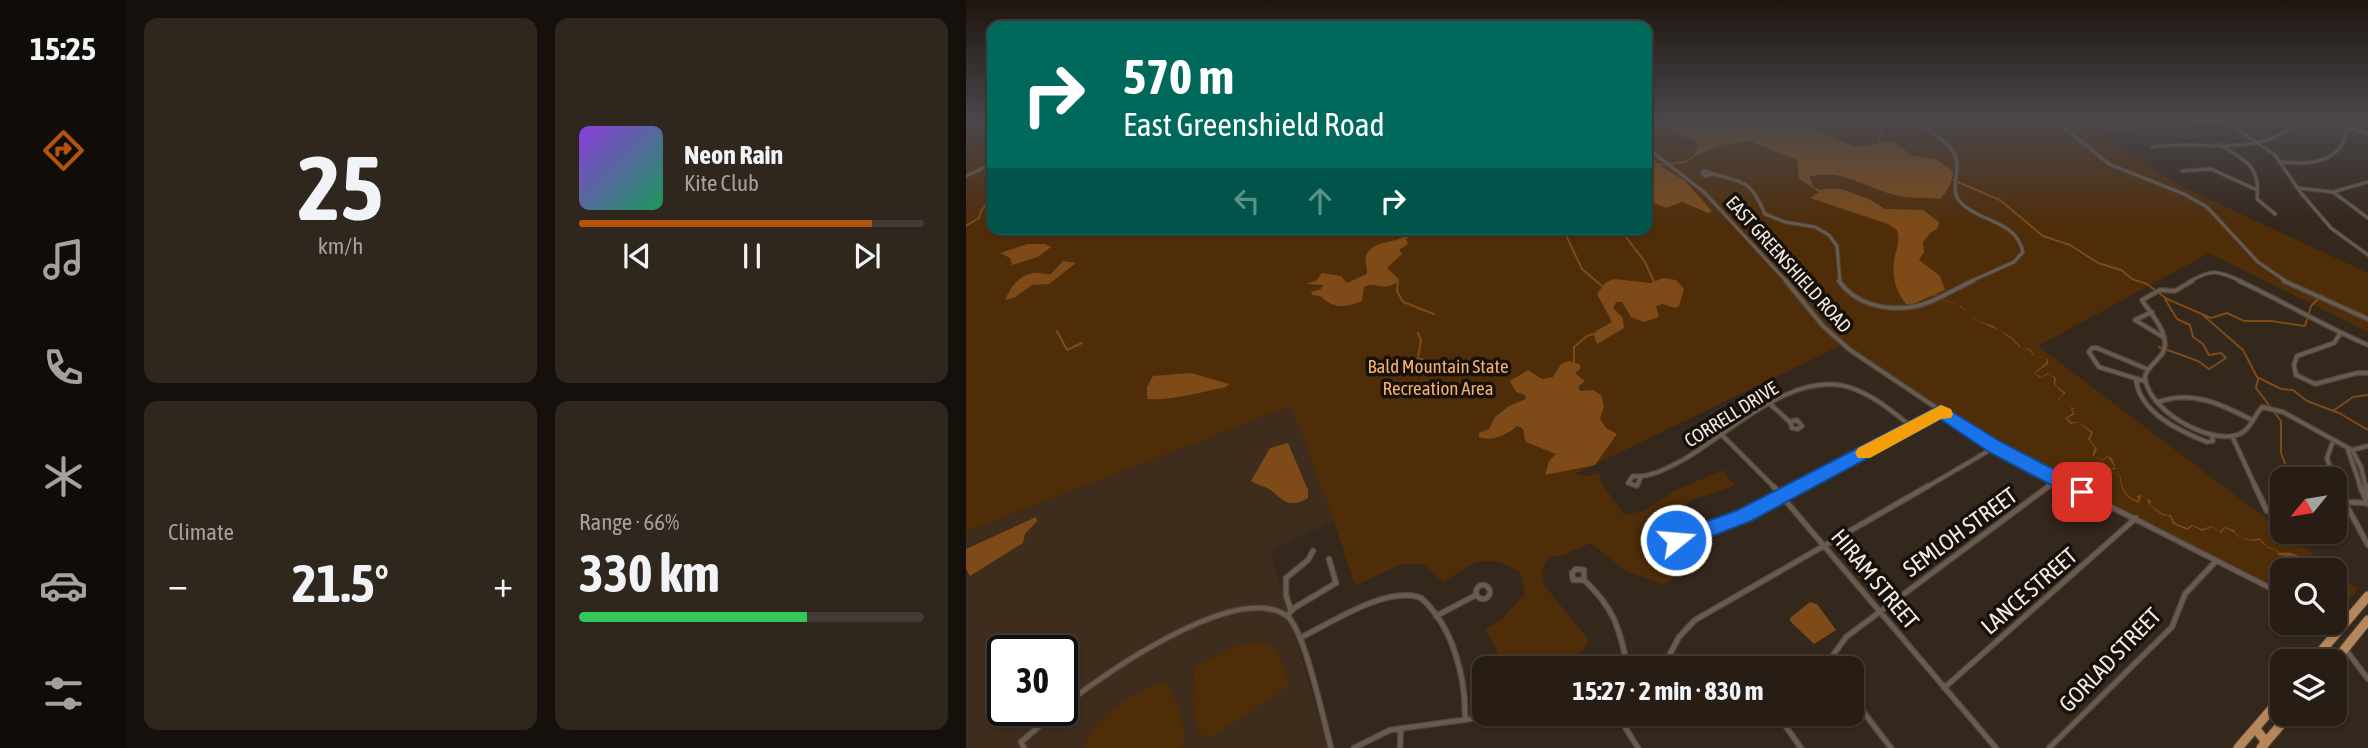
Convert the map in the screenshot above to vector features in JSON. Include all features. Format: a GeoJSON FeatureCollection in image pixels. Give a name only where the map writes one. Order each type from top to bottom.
{"type":"FeatureCollection","features":[{"type":"Feature","properties":{"kind":"main road"},"geometry":{"type":"LineString","coordinates":[[2347,620],[2368,596]]}},
{"type":"Feature","properties":{"kind":"main road"},"geometry":{"type":"LineString","coordinates":[[2345,648],[2368,620]]}},
{"type":"Feature","properties":{"kind":"main road"},"geometry":{"type":"LineString","coordinates":[[2323,649],[2335,635]]}},
{"type":"Feature","properties":{"kind":"main road"},"geometry":{"type":"LineString","coordinates":[[2238,748],[2270,711]]}},
{"type":"Feature","properties":{"kind":"main road"},"geometry":{"type":"LineString","coordinates":[[2255,728],[2264,745],[2280,726]]}},
{"type":"Feature","properties":{"kind":"street","name":"EAST GREENSHIELD ROAD"},"geometry":{"type":"LineString","coordinates":[[1656,155],[1704,192],[1841,343],[1995,447],[2270,588]]}},
{"type":"Feature","properties":{"kind":"street"},"geometry":{"type":"LineString","coordinates":[[1714,174],[1748,184],[1754,190],[1765,214],[1786,222],[1815,227],[1829,235],[1837,246],[1837,278],[1850,295],[1880,307],[1909,309],[2014,262],[2023,252],[2015,233],[1970,210],[1958,200],[1955,191],[1957,162],[1954,155]]}},
{"type":"Feature","properties":{"kind":"street"},"geometry":{"type":"LineString","coordinates":[[2096,155],[2104,162],[2198,200],[2223,219],[2253,257],[2281,278],[2312,296],[2368,318]]}},
{"type":"Feature","properties":{"kind":"street"},"geometry":{"type":"LineString","coordinates":[[2235,155],[2251,166],[2259,180],[2257,199],[2275,214]]}},
{"type":"Feature","properties":{"kind":"street"},"geometry":{"type":"LineString","coordinates":[[2273,155],[2331,228],[2368,255]]}},
{"type":"Feature","properties":{"kind":"street"},"geometry":{"type":"LineString","coordinates":[[2281,162],[2308,163],[2330,155]]}},
{"type":"Feature","properties":{"kind":"street"},"geometry":{"type":"LineString","coordinates":[[966,176],[987,166]]}},
{"type":"Feature","properties":{"kind":"street"},"geometry":{"type":"LineString","coordinates":[[2182,171],[2211,169],[2257,190]]}},
{"type":"Feature","properties":{"kind":"street"},"geometry":{"type":"LineString","coordinates":[[2297,188],[2333,192],[2368,183]]}},
{"type":"Feature","properties":{"kind":"street"},"geometry":{"type":"LineString","coordinates":[[2333,192],[2368,218]]}},
{"type":"Feature","properties":{"kind":"street"},"geometry":{"type":"LineString","coordinates":[[2144,381],[2147,369],[2161,357],[2166,346],[2165,337],[2143,299],[2160,290],[2175,291],[2207,272],[2237,278],[2340,334],[2368,345]]}},
{"type":"Feature","properties":{"kind":"street"},"geometry":{"type":"LineString","coordinates":[[2152,312],[2135,320],[2156,335],[2165,337]]}},
{"type":"Feature","properties":{"kind":"street"},"geometry":{"type":"LineString","coordinates":[[2340,334],[2330,344],[2297,356],[2294,365],[2296,374],[2315,384],[2357,373],[2368,373]]}},
{"type":"Feature","properties":{"kind":"street"},"geometry":{"type":"LineString","coordinates":[[2147,369],[2097,348],[2090,349],[2088,355],[2099,367],[2144,381],[2158,402],[2186,425],[2212,435],[2232,436],[2244,432],[2259,409],[2274,408],[2332,444],[2350,449],[2368,447]]}},
{"type":"Feature","properties":{"kind":"street"},"geometry":{"type":"LineString","coordinates":[[2136,379],[2136,387],[2145,402],[2175,426],[2207,442],[2213,441],[2212,435]]}},
{"type":"Feature","properties":{"kind":"street","name":"CORRELL DRIVE"},"geometry":{"type":"LineString","coordinates":[[1640,478],[1693,456],[1770,404],[1791,393],[1834,384],[1870,397],[1912,427]]}},
{"type":"Feature","properties":{"kind":"street"},"geometry":{"type":"LineString","coordinates":[[2158,402],[2176,395],[2193,396],[2252,420]]}},
{"type":"Feature","properties":{"kind":"street"},"geometry":{"type":"LineString","coordinates":[[1770,404],[1790,422]]}},
{"type":"Feature","properties":{"kind":"street"},"geometry":{"type":"LineString","coordinates":[[1689,537],[1745,516],[1783,497],[1941,411]]}},
{"type":"Feature","properties":{"kind":"street","name":"HIRAM STREET"},"geometry":{"type":"LineString","coordinates":[[1723,436],[1783,497],[1996,748]]}},
{"type":"Feature","properties":{"kind":"street"},"geometry":{"type":"LineString","coordinates":[[2232,436],[2267,511]]}},
{"type":"Feature","properties":{"kind":"street"},"geometry":{"type":"LineString","coordinates":[[2330,467],[2327,458],[2332,444]]}},
{"type":"Feature","properties":{"kind":"street"},"geometry":{"type":"LineString","coordinates":[[1670,656],[1679,637],[1695,620],[1995,447]]}},
{"type":"Feature","properties":{"kind":"street"},"geometry":{"type":"LineString","coordinates":[[2350,449],[2359,466],[2368,496]]}},
{"type":"Feature","properties":{"kind":"street"},"geometry":{"type":"LineString","coordinates":[[2359,466],[2368,467]]}},
{"type":"Feature","properties":{"kind":"street"},"geometry":{"type":"LineString","coordinates":[[2347,502],[2368,503],[2362,491],[2359,466]]}},
{"type":"Feature","properties":{"kind":"street","name":"SEMLOH STREET"},"geometry":{"type":"LineString","coordinates":[[1833,656],[1846,638],[2057,480]]}},
{"type":"Feature","properties":{"kind":"street"},"geometry":{"type":"LineString","coordinates":[[2347,506],[2368,544]]}},
{"type":"Feature","properties":{"kind":"street","name":"LANCE STREET"},"geometry":{"type":"LineString","coordinates":[[1944,688],[2136,519]]}},
{"type":"Feature","properties":{"kind":"street"},"geometry":{"type":"LineString","coordinates":[[1313,551],[1310,559],[1285,580],[1283,587],[1331,748]]}},
{"type":"Feature","properties":{"kind":"street"},"geometry":{"type":"LineString","coordinates":[[1078,694],[1097,679],[1152,645],[1225,612],[1256,605],[1289,613],[1336,583],[1329,559]]}},
{"type":"Feature","properties":{"kind":"street","name":"GORLAD STREET"},"geometry":{"type":"LineString","coordinates":[[2049,748],[2172,627],[2185,594],[2217,561]]}},
{"type":"Feature","properties":{"kind":"street"},"geometry":{"type":"LineString","coordinates":[[1584,580],[1605,598],[1613,610],[1625,656]]}},
{"type":"Feature","properties":{"kind":"street"},"geometry":{"type":"LineString","coordinates":[[1299,639],[1388,596],[1401,594],[1421,598],[1436,616],[1461,672],[1465,687],[1465,719]]}},
{"type":"Feature","properties":{"kind":"street"},"geometry":{"type":"LineString","coordinates":[[1436,616],[1476,595]]}},
{"type":"Feature","properties":{"kind":"street"},"geometry":{"type":"LineString","coordinates":[[2345,648],[2368,679]]}},
{"type":"Feature","properties":{"kind":"street"},"geometry":{"type":"LineString","coordinates":[[1864,713],[1891,748]]}},
{"type":"Feature","properties":{"kind":"street"},"geometry":{"type":"LineString","coordinates":[[1353,748],[1379,734],[1401,728],[1472,718]]}},
{"type":"Feature","properties":{"kind":"street"},"geometry":{"type":"LineString","coordinates":[[1022,745],[1042,726]]}},
{"type":"Feature","properties":{"kind":"street"},"geometry":{"type":"LineString","coordinates":[[1624,726],[1638,748]]}},
{"type":"Feature","properties":{"kind":"street"},"geometry":{"type":"LineString","coordinates":[[1785,726],[1801,748]]}},
{"type":"Feature","properties":{"kind":"street"},"geometry":{"type":"LineString","coordinates":[[1400,748],[1401,728]]}},
{"type":"Feature","properties":{"kind":"shaded area"},"geometry":{"type":"Polygon","coordinates":[[[1784,155],[1911,155],[1936,159],[1953,171],[1949,186],[1940,199],[1910,197],[1888,193],[1833,175],[1809,177],[1815,189],[1799,179],[1797,160],[1784,155]]]}},
{"type":"Feature","properties":{"kind":"shaded area"},"geometry":{"type":"Polygon","coordinates":[[[1652,157],[1659,165],[1684,180],[1712,211],[1708,213],[1682,202],[1666,208],[1652,202],[1652,157]]]}},
{"type":"Feature","properties":{"kind":"shaded area"},"geometry":{"type":"Polygon","coordinates":[[[1824,189],[1841,189],[1869,199],[1885,209],[1923,210],[1939,222],[1938,228],[1923,242],[1924,252],[1919,260],[1940,276],[1945,290],[1913,304],[1906,304],[1894,279],[1897,230],[1888,224],[1810,198],[1824,189]]]}},
{"type":"Feature","properties":{"kind":"shaded area"},"geometry":{"type":"Polygon","coordinates":[[[1412,235],[1406,239],[1408,244],[1399,250],[1402,254],[1387,268],[1398,278],[1396,283],[1387,287],[1364,287],[1362,301],[1340,306],[1312,295],[1311,292],[1321,289],[1323,285],[1305,284],[1316,281],[1322,273],[1341,276],[1347,283],[1367,274],[1368,252],[1378,245],[1412,235]]]}},
{"type":"Feature","properties":{"kind":"shaded area"},"geometry":{"type":"Polygon","coordinates":[[[1028,244],[1045,244],[1051,247],[1038,257],[1012,265],[1010,258],[1000,253],[1028,244]]]}},
{"type":"Feature","properties":{"kind":"shaded area"},"geometry":{"type":"Polygon","coordinates":[[[1063,261],[1076,263],[1049,284],[1032,285],[1014,298],[1005,300],[1020,279],[1034,273],[1051,274],[1063,261]]]}},
{"type":"Feature","properties":{"kind":"shaded area"},"geometry":{"type":"Polygon","coordinates":[[[1663,278],[1676,280],[1684,289],[1679,306],[1656,306],[1659,317],[1644,322],[1631,317],[1622,302],[1616,302],[1613,308],[1623,318],[1624,328],[1597,344],[1594,336],[1596,331],[1612,322],[1597,294],[1605,283],[1614,279],[1651,283],[1663,278]]]}},
{"type":"Feature","properties":{"kind":"shaded area"},"geometry":{"type":"Polygon","coordinates":[[[1999,330],[2012,337],[2021,348],[2030,349],[2035,356],[2048,359],[2048,364],[2035,373],[2041,377],[2048,373],[2056,378],[2055,385],[2066,393],[2059,399],[2065,403],[2058,399],[2064,394],[2054,385],[2054,378],[2049,374],[2040,378],[2034,373],[2047,359],[2034,356],[2029,350],[2020,348],[1999,330]]]}},
{"type":"Feature","properties":{"kind":"shaded area"},"geometry":{"type":"Polygon","coordinates":[[[1568,361],[1579,364],[1581,368],[1575,373],[1585,381],[1578,387],[1580,391],[1593,390],[1601,395],[1604,406],[1600,419],[1606,428],[1617,434],[1595,465],[1545,475],[1549,461],[1556,454],[1526,442],[1524,431],[1520,427],[1494,438],[1479,437],[1479,433],[1489,429],[1495,417],[1509,406],[1526,399],[1525,395],[1516,392],[1510,381],[1528,370],[1542,379],[1553,377],[1561,364],[1568,361]]]}},
{"type":"Feature","properties":{"kind":"shaded area"},"geometry":{"type":"Polygon","coordinates":[[[1191,373],[1229,384],[1186,396],[1147,399],[1147,387],[1153,376],[1191,373]]]}},
{"type":"Feature","properties":{"kind":"shaded area"},"geometry":{"type":"Polygon","coordinates":[[[1291,406],[1334,521],[1270,550],[1328,748],[966,748],[966,532],[1291,406]]]}},
{"type":"Feature","properties":{"kind":"shaded area"},"geometry":{"type":"Polygon","coordinates":[[[2073,407],[2075,414],[2067,418],[2071,422],[2078,422],[2071,424],[2065,418],[2073,413],[2071,409],[2073,407]]]}},
{"type":"Feature","properties":{"kind":"shaded area"},"geometry":{"type":"Polygon","coordinates":[[[2078,422],[2093,432],[2090,440],[2097,449],[2094,456],[2103,460],[2107,456],[2112,458],[2116,469],[2103,469],[2115,468],[2108,457],[2103,461],[2092,455],[2095,448],[2088,439],[2091,433],[2078,422]]]}},
{"type":"Feature","properties":{"kind":"shaded area"},"geometry":{"type":"Polygon","coordinates":[[[1288,443],[1308,490],[1308,498],[1297,503],[1284,501],[1270,489],[1251,481],[1270,448],[1288,443]]]}},
{"type":"Feature","properties":{"kind":"shaded area"},"geometry":{"type":"Polygon","coordinates":[[[2107,471],[2121,477],[2122,485],[2131,498],[2139,501],[2137,496],[2140,495],[2151,501],[2150,505],[2163,514],[2171,515],[2175,523],[2187,528],[2192,525],[2202,529],[2212,526],[2220,532],[2224,527],[2234,530],[2236,534],[2225,528],[2221,533],[2212,527],[2202,531],[2193,526],[2187,530],[2173,524],[2170,516],[2162,515],[2149,505],[2147,499],[2141,496],[2139,503],[2131,499],[2123,490],[2120,477],[2107,471]]]}},
{"type":"Feature","properties":{"kind":"shaded area"},"geometry":{"type":"Polygon","coordinates":[[[1036,517],[1037,521],[1025,534],[1023,543],[970,576],[966,569],[966,549],[1036,517]]]}},
{"type":"Feature","properties":{"kind":"shaded area"},"geometry":{"type":"Polygon","coordinates":[[[2241,537],[2251,540],[2259,538],[2268,547],[2277,550],[2279,553],[2291,553],[2301,558],[2279,555],[2276,550],[2268,548],[2259,540],[2254,541],[2241,537]]]}},
{"type":"Feature","properties":{"kind":"shaded area"},"geometry":{"type":"Polygon","coordinates":[[[1810,602],[1817,604],[1836,630],[1814,644],[1790,621],[1790,618],[1810,602]]]}},
{"type":"Feature","properties":{"kind":"green space","name":"Bald Mountain State Recreation Area"},"geometry":{"type":"Polygon","coordinates":[[[966,155],[987,155],[987,235],[1652,235],[1652,155],[2133,155],[2176,184],[2368,273],[2368,332],[2209,253],[2038,346],[2270,522],[2270,544],[2300,544],[2318,558],[2270,558],[2270,584],[1995,446],[1844,344],[1575,474],[1589,476],[1599,472],[1601,482],[1624,515],[1644,511],[1676,490],[1723,470],[1735,486],[1697,498],[1650,524],[1645,541],[1675,577],[1663,585],[1624,570],[1591,543],[1563,555],[1548,557],[1542,569],[1544,585],[1589,640],[1574,656],[1498,656],[1485,629],[1500,621],[1525,593],[1520,572],[1497,562],[1480,562],[1443,582],[1423,564],[1401,564],[1355,586],[1291,406],[966,532],[966,155]]]}},
{"type":"Feature","properties":{"kind":"green space"},"geometry":{"type":"Polygon","coordinates":[[[2347,581],[2358,589],[2347,602],[2347,581]]]}},
{"type":"Feature","properties":{"kind":"green space"},"geometry":{"type":"Polygon","coordinates":[[[1260,642],[1277,654],[1289,686],[1209,737],[1199,733],[1193,707],[1194,667],[1235,646],[1260,642]]]}},
{"type":"Feature","properties":{"kind":"green space"},"geometry":{"type":"Polygon","coordinates":[[[1166,680],[1183,723],[1184,740],[1181,748],[1084,748],[1097,724],[1107,714],[1166,680]]]}},
{"type":"Feature","properties":{"kind":"waterway"},"geometry":{"type":"LineString","coordinates":[[1658,165],[1684,162],[1693,157]]}},
{"type":"Feature","properties":{"kind":"waterway"},"geometry":{"type":"LineString","coordinates":[[1953,180],[2000,200],[2043,236],[2070,245],[2098,263],[2121,270],[2132,279],[2147,284],[2167,299],[2211,318],[2227,313],[2244,321],[2271,321],[2305,326],[2311,306],[2322,295]]}},
{"type":"Feature","properties":{"kind":"waterway"},"geometry":{"type":"LineString","coordinates":[[1816,189],[1820,191]]}},
{"type":"Feature","properties":{"kind":"waterway"},"geometry":{"type":"LineString","coordinates":[[966,226],[979,218],[987,204]]}},
{"type":"Feature","properties":{"kind":"waterway"},"geometry":{"type":"LineString","coordinates":[[1566,235],[1582,269],[1602,286]]}},
{"type":"Feature","properties":{"kind":"waterway"},"geometry":{"type":"LineString","coordinates":[[1625,235],[1645,262],[1654,282]]}},
{"type":"Feature","properties":{"kind":"waterway"},"geometry":{"type":"LineString","coordinates":[[1398,280],[1397,291],[1403,302],[1434,314]]}},
{"type":"Feature","properties":{"kind":"waterway"},"geometry":{"type":"LineString","coordinates":[[1935,295],[1941,299]]}},
{"type":"Feature","properties":{"kind":"waterway"},"geometry":{"type":"LineString","coordinates":[[2159,347],[2198,361],[2209,369],[2226,358],[2221,353],[2209,355],[2203,344],[2193,337],[2190,325],[2177,319],[2165,299]]}},
{"type":"Feature","properties":{"kind":"waterway"},"geometry":{"type":"LineString","coordinates":[[2204,316],[2243,350],[2257,377],[2281,389],[2293,390],[2307,401],[2333,411]]}},
{"type":"Feature","properties":{"kind":"waterway"},"geometry":{"type":"LineString","coordinates":[[1057,331],[1067,350],[1082,343]]}},
{"type":"Feature","properties":{"kind":"waterway"},"geometry":{"type":"LineString","coordinates":[[1418,333],[1421,340],[1418,358],[1426,361]]}},
{"type":"Feature","properties":{"kind":"waterway"},"geometry":{"type":"LineString","coordinates":[[1574,363],[1574,347],[1587,336],[1594,334]]}},
{"type":"Feature","properties":{"kind":"waterway"},"geometry":{"type":"LineString","coordinates":[[2258,379],[2256,388],[2281,421],[2281,453],[2285,463]]}},
{"type":"Feature","properties":{"kind":"waterway"},"geometry":{"type":"LineString","coordinates":[[2333,411],[2353,397],[2368,395]]}},
{"type":"Feature","properties":{"kind":"waterway"},"geometry":{"type":"LineString","coordinates":[[2333,411],[2368,430]]}},
{"type":"Feature","properties":{"kind":"slow traffic"},"geometry":{"type":"LineString","coordinates":[[1864,453],[1941,411],[1945,414]]}},
{"type":"Feature","properties":{"kind":"route"},"geometry":{"type":"LineString","coordinates":[[1676,540],[1681,533],[1689,537],[1745,516],[1941,411],[1995,447],[2082,492]]}}]}
